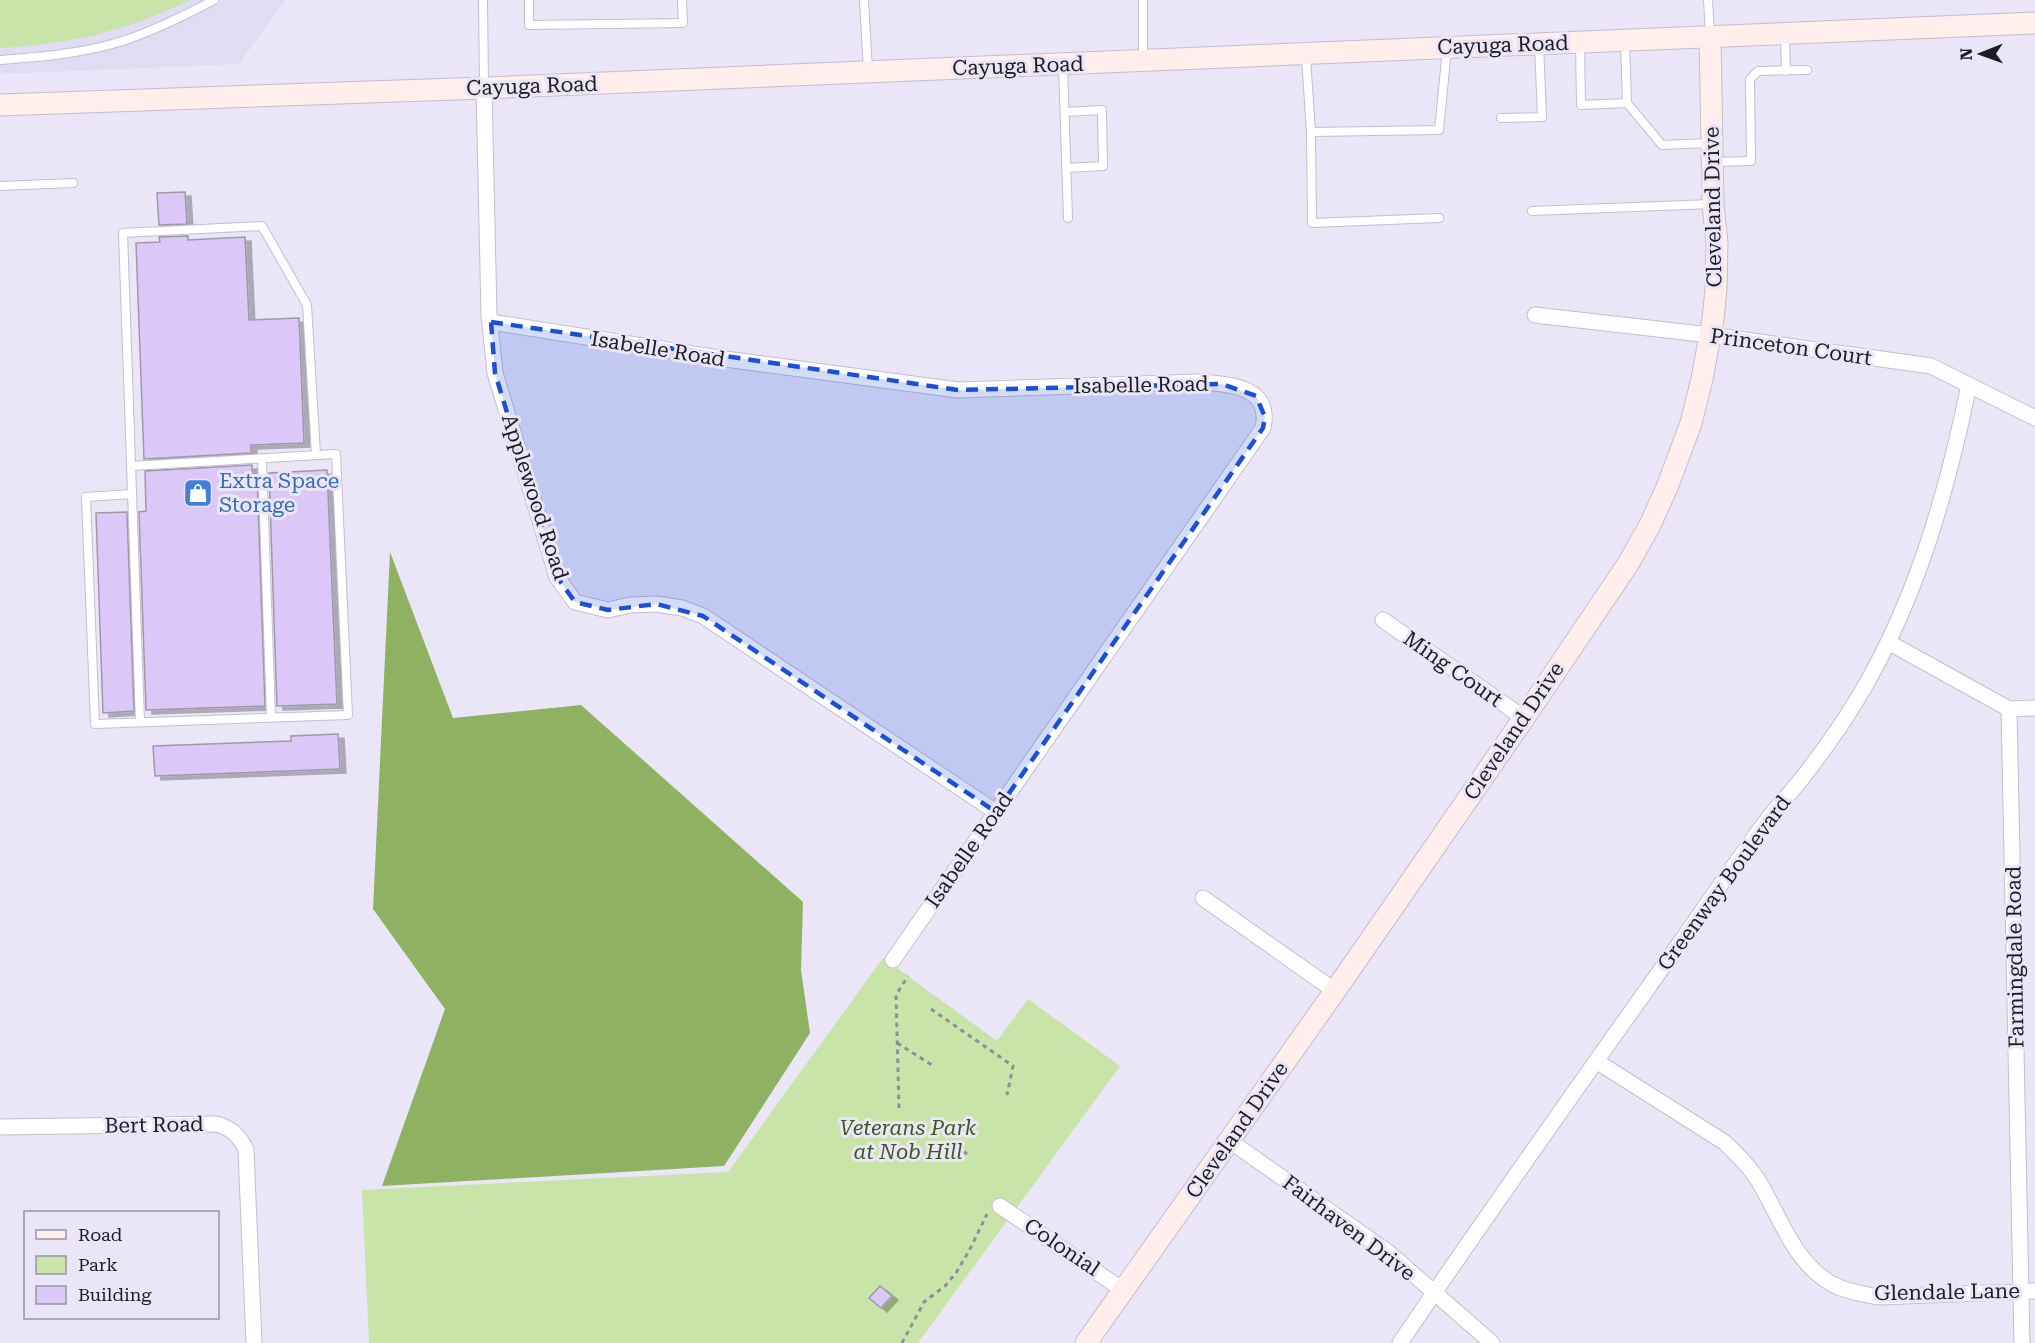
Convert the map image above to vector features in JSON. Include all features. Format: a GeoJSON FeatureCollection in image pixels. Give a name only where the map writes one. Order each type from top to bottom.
{"type":"FeatureCollection","features":[{"type":"Feature","properties":{"kind":"main road","name":"Cayuga Road"},"geometry":{"type":"LineString","coordinates":[[0,105],[484,88],[2035,23]]}},
{"type":"Feature","properties":{"kind":"main road","name":"Cleveland Drive"},"geometry":{"type":"LineString","coordinates":[[1086,1343],[1230,1141],[1524,718],[1628,564],[1650,525],[1691,423],[1710,335],[1716,289],[1717,255],[1713,204],[1710,36]]}},
{"type":"Feature","properties":{"kind":"street","name":"Applewood Road"},"geometry":{"type":"LineString","coordinates":[[484,88],[489,315],[495,373],[557,577],[575,602],[608,609],[656,604],[682,608],[703,616],[996,812]]}},
{"type":"Feature","properties":{"kind":"street","name":"Princeton Court"},"geometry":{"type":"LineString","coordinates":[[1535,315],[1710,335],[1930,366],[2035,418]]}},
{"type":"Feature","properties":{"kind":"street","name":"Isabelle Road"},"geometry":{"type":"LineString","coordinates":[[491,322],[725,360],[958,390],[1199,382],[1222,384],[1256,396],[1263,406],[1265,417],[1263,428],[893,960]]}},
{"type":"Feature","properties":{"kind":"street","name":"Greenway Boulevard"},"geometry":{"type":"LineString","coordinates":[[1400,1343],[1769,817],[1803,778],[1834,736],[1862,692],[1888,642],[1915,580],[1938,516],[1969,385]]}},
{"type":"Feature","properties":{"kind":"street","name":"Ming Court"},"geometry":{"type":"LineString","coordinates":[[1383,620],[1524,718]]}},
{"type":"Feature","properties":{"kind":"street"},"geometry":{"type":"LineString","coordinates":[[1888,642],[2009,709],[2035,708]]}},
{"type":"Feature","properties":{"kind":"street","name":"Farmingdale Road"},"geometry":{"type":"LineString","coordinates":[[2009,709],[2028,1291],[2022,1343]]}},
{"type":"Feature","properties":{"kind":"street"},"geometry":{"type":"LineString","coordinates":[[1203,898],[1335,991]]}},
{"type":"Feature","properties":{"kind":"street","name":"Glendale Lane"},"geometry":{"type":"LineString","coordinates":[[1596,1061],[1724,1142],[1758,1179],[1792,1244],[1812,1269],[1834,1285],[1879,1297],[2028,1291]]}},
{"type":"Feature","properties":{"kind":"street","name":"Bert Road"},"geometry":{"type":"LineString","coordinates":[[0,1127],[217,1124],[230,1129],[240,1138],[246,1150],[254,1343]]}},
{"type":"Feature","properties":{"kind":"street","name":"Fairhaven Drive"},"geometry":{"type":"LineString","coordinates":[[1230,1141],[1389,1253],[1492,1343]]}},
{"type":"Feature","properties":{"kind":"street","name":"Colonial"},"geometry":{"type":"LineString","coordinates":[[994,1209],[1123,1290]]}},
{"type":"Feature","properties":{"kind":"lane"},"geometry":{"type":"LineString","coordinates":[[0,60],[43,57],[116,43],[181,18],[214,0]]}},
{"type":"Feature","properties":{"kind":"lane"},"geometry":{"type":"LineString","coordinates":[[483,0],[484,88]]}},
{"type":"Feature","properties":{"kind":"lane"},"geometry":{"type":"LineString","coordinates":[[529,0],[529,25],[683,22],[682,0]]}},
{"type":"Feature","properties":{"kind":"lane"},"geometry":{"type":"LineString","coordinates":[[864,0],[868,72]]}},
{"type":"Feature","properties":{"kind":"lane"},"geometry":{"type":"LineString","coordinates":[[1143,0],[1143,60]]}},
{"type":"Feature","properties":{"kind":"lane"},"geometry":{"type":"LineString","coordinates":[[1708,0],[1710,36]]}},
{"type":"Feature","properties":{"kind":"lane"},"geometry":{"type":"LineString","coordinates":[[1784,33],[1786,71]]}},
{"type":"Feature","properties":{"kind":"lane"},"geometry":{"type":"LineString","coordinates":[[1625,40],[1627,103],[1662,145],[1712,152],[1751,161],[1750,79],[1758,71],[1807,70]]}},
{"type":"Feature","properties":{"kind":"lane"},"geometry":{"type":"LineString","coordinates":[[1580,42],[1581,105],[1627,103]]}},
{"type":"Feature","properties":{"kind":"lane"},"geometry":{"type":"LineString","coordinates":[[1501,118],[1542,117],[1539,44]]}},
{"type":"Feature","properties":{"kind":"lane"},"geometry":{"type":"LineString","coordinates":[[1311,132],[1439,130],[1447,47]]}},
{"type":"Feature","properties":{"kind":"lane"},"geometry":{"type":"LineString","coordinates":[[1306,53],[1311,132],[1312,223],[1439,218]]}},
{"type":"Feature","properties":{"kind":"lane"},"geometry":{"type":"LineString","coordinates":[[1063,64],[1068,218]]}},
{"type":"Feature","properties":{"kind":"lane"},"geometry":{"type":"LineString","coordinates":[[1065,112],[1102,110],[1102,166],[1066,168]]}},
{"type":"Feature","properties":{"kind":"lane"},"geometry":{"type":"LineString","coordinates":[[0,186],[73,183]]}},
{"type":"Feature","properties":{"kind":"lane"},"geometry":{"type":"LineString","coordinates":[[1532,212],[1713,204]]}},
{"type":"Feature","properties":{"kind":"lane"},"geometry":{"type":"LineString","coordinates":[[140,722],[123,233],[262,226],[307,304],[316,455]]}},
{"type":"Feature","properties":{"kind":"lane"},"geometry":{"type":"LineString","coordinates":[[131,466],[336,454],[348,714],[95,724],[86,496],[132,494]]}},
{"type":"Feature","properties":{"kind":"lane"},"geometry":{"type":"LineString","coordinates":[[262,458],[272,717]]}},
{"type":"Feature","properties":{"kind":"path"},"geometry":{"type":"LineString","coordinates":[[899,1108],[896,995],[908,976]]}},
{"type":"Feature","properties":{"kind":"path"},"geometry":{"type":"LineString","coordinates":[[931,1009],[1013,1066],[1007,1095]]}},
{"type":"Feature","properties":{"kind":"path"},"geometry":{"type":"LineString","coordinates":[[897,1043],[932,1065]]}},
{"type":"Feature","properties":{"kind":"path"},"geometry":{"type":"LineString","coordinates":[[957,1146],[967,1154]]}},
{"type":"Feature","properties":{"kind":"path"},"geometry":{"type":"LineString","coordinates":[[902,1343],[924,1302],[945,1286],[956,1273],[994,1209]]}},
{"type":"Feature","properties":{"kind":"highlighted area"},"geometry":{"type":"Polygon","coordinates":[[[491,322],[958,390],[1222,384],[1256,396],[1265,417],[1263,428],[996,812],[703,616],[656,604],[608,610],[575,602],[557,577],[495,373],[491,322]]]}},
{"type":"Feature","properties":{"kind":"shaded area"},"geometry":{"type":"Polygon","coordinates":[[[0,0],[285,0],[239,64],[0,74],[0,0]]]}},
{"type":"Feature","properties":{"kind":"green space"},"geometry":{"type":"Polygon","coordinates":[[[0,0],[191,0],[143,20],[98,34],[51,43],[0,48],[0,0]]]}},
{"type":"Feature","properties":{"kind":"green space"},"geometry":{"type":"Polygon","coordinates":[[[390,552],[453,718],[581,705],[803,902],[801,970],[810,1033],[724,1166],[382,1186],[445,1009],[373,909],[390,552]]]}},
{"type":"Feature","properties":{"kind":"green space","name":"Veterans Park at Nob Hill"},"geometry":{"type":"Polygon","coordinates":[[[883,958],[997,1041],[1028,999],[1120,1066],[918,1343],[369,1343],[362,1190],[728,1172],[883,958]]]}},
{"type":"Feature","properties":{"kind":"building"},"geometry":{"type":"Polygon","coordinates":[[[185,192],[187,224],[159,225],[157,193],[185,192]]]}},
{"type":"Feature","properties":{"kind":"building"},"geometry":{"type":"Polygon","coordinates":[[[188,236],[188,240],[245,237],[249,320],[299,318],[304,443],[251,445],[251,453],[144,459],[136,243],[160,242],[159,237],[188,236]]]}},
{"type":"Feature","properties":{"kind":"building"},"geometry":{"type":"Polygon","coordinates":[[[252,465],[252,474],[257,473],[265,706],[146,710],[139,512],[146,511],[145,471],[252,465]]]}},
{"type":"Feature","properties":{"kind":"building"},"geometry":{"type":"Polygon","coordinates":[[[327,470],[337,704],[277,706],[269,473],[327,470]]]}},
{"type":"Feature","properties":{"kind":"building"},"geometry":{"type":"Polygon","coordinates":[[[127,512],[134,711],[103,713],[96,513],[127,512]]]}},
{"type":"Feature","properties":{"kind":"building"},"geometry":{"type":"Polygon","coordinates":[[[338,734],[340,769],[155,776],[153,746],[291,741],[291,736],[338,734]]]}},
{"type":"Feature","properties":{"kind":"building"},"geometry":{"type":"Polygon","coordinates":[[[880,1286],[892,1296],[881,1308],[869,1298],[880,1286]]]}},
{"type":"Feature","properties":{"kind":"place","name":"Extra Space Storage"},"geometry":{"type":"Point","coordinates":[198,493]}}]}
